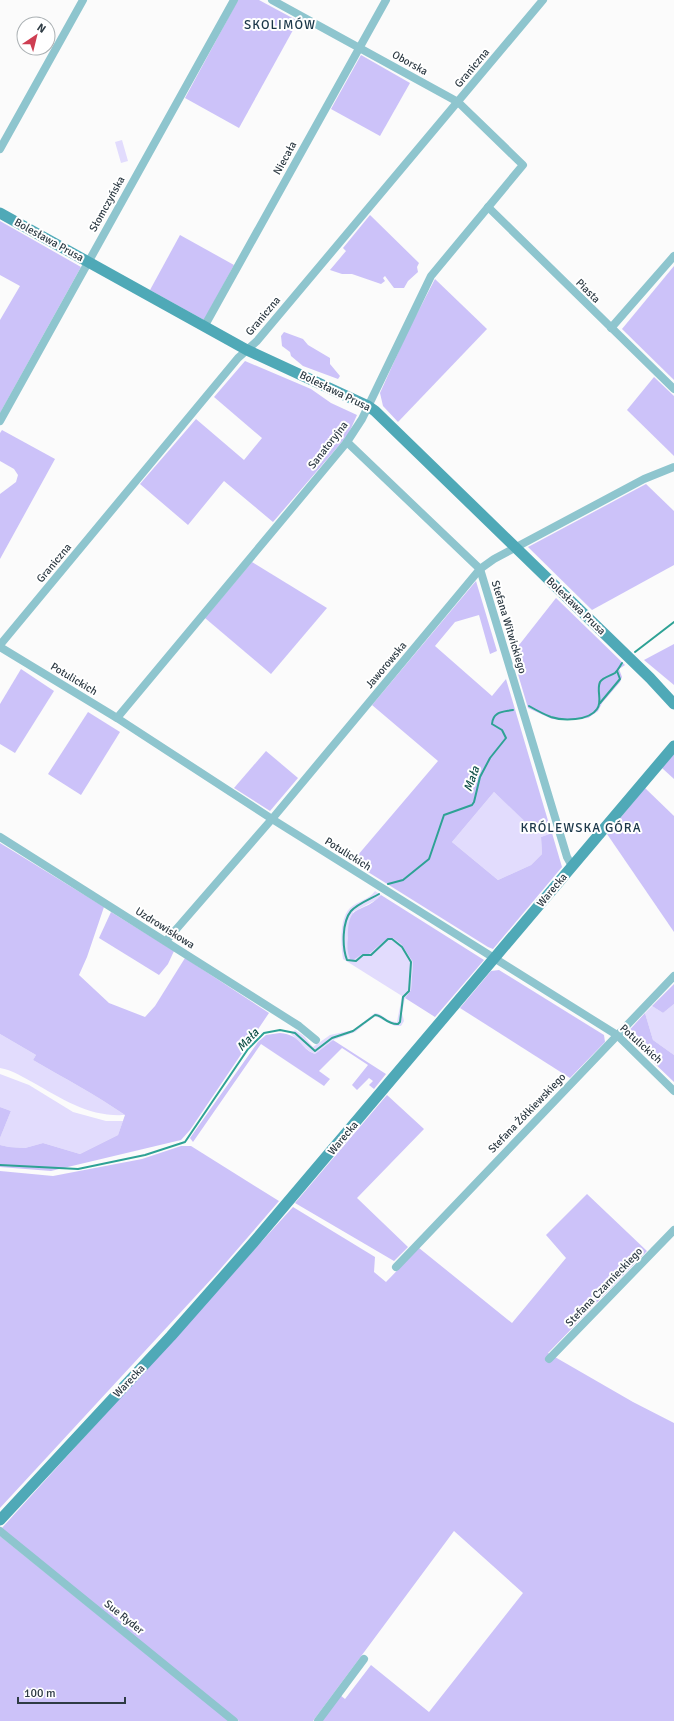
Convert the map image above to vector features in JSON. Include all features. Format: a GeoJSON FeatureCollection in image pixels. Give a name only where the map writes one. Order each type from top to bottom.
{"type":"FeatureCollection","features":[{"type":"Feature","properties":{"kind":"street"},"geometry":{"type":"LineString","coordinates":[[0,149],[83,0]]}},
{"type":"Feature","properties":{"kind":"street","name":"Słomczyńska"},"geometry":{"type":"LineString","coordinates":[[0,420],[234,0]]}},
{"type":"Feature","properties":{"kind":"street","name":"Oborska"},"geometry":{"type":"LineString","coordinates":[[272,0],[458,102],[524,165]]}},
{"type":"Feature","properties":{"kind":"street","name":"Niecała"},"geometry":{"type":"LineString","coordinates":[[204,327],[386,0]]}},
{"type":"Feature","properties":{"kind":"street","name":"Graniczna"},"geometry":{"type":"LineString","coordinates":[[0,646],[238,358],[247,350],[543,0]]}},
{"type":"Feature","properties":{"kind":"street","name":"Sanatoryjna"},"geometry":{"type":"LineString","coordinates":[[117,718],[347,442],[368,406],[431,276],[524,165]]}},
{"type":"Feature","properties":{"kind":"street","name":"Piasta"},"geometry":{"type":"LineString","coordinates":[[488,207],[674,389]]}},
{"type":"Feature","properties":{"kind":"street","name":"Bolesława Prusa"},"geometry":{"type":"LineString","coordinates":[[0,213],[247,350],[368,406],[381,416],[650,678],[674,704]]}},
{"type":"Feature","properties":{"kind":"street"},"geometry":{"type":"LineString","coordinates":[[611,328],[674,256]]}},
{"type":"Feature","properties":{"kind":"street","name":"Stefana Witwickiego"},"geometry":{"type":"LineString","coordinates":[[347,442],[480,569],[567,857],[572,866]]}},
{"type":"Feature","properties":{"kind":"street","name":"Jaworowska"},"geometry":{"type":"LineString","coordinates":[[166,941],[272,819],[480,569],[494,559],[632,486],[674,467]]}},
{"type":"Feature","properties":{"kind":"street","name":"Potulickich"},"geometry":{"type":"LineString","coordinates":[[0,646],[117,718],[272,819],[617,1035],[674,1090]]}},
{"type":"Feature","properties":{"kind":"street","name":"Bolesława Prusa"},"geometry":{"type":"LineString","coordinates":[[650,678],[674,694]]}},
{"type":"Feature","properties":{"kind":"street","name":"Warecka"},"geometry":{"type":"LineString","coordinates":[[0,1520],[171,1336],[254,1243],[674,746]]}},
{"type":"Feature","properties":{"kind":"street","name":"Uzdrowiskowa"},"geometry":{"type":"LineString","coordinates":[[0,837],[299,1026],[316,1040]]}},
{"type":"Feature","properties":{"kind":"street","name":"Stefana Żółkiewskiego"},"geometry":{"type":"LineString","coordinates":[[396,1266],[674,976]]}},
{"type":"Feature","properties":{"kind":"street","name":"Stefana Czarnieckiego"},"geometry":{"type":"LineString","coordinates":[[549,1359],[674,1230]]}},
{"type":"Feature","properties":{"kind":"street","name":"Sue Ryder"},"geometry":{"type":"LineString","coordinates":[[0,1531],[234,1721]]}},
{"type":"Feature","properties":{"kind":"street"},"geometry":{"type":"LineString","coordinates":[[318,1721],[364,1659]]}},
{"type":"Feature","properties":{"kind":"shaded area"},"geometry":{"type":"Polygon","coordinates":[[[238,0],[259,0],[298,21],[239,128],[185,98],[238,0]]]}},
{"type":"Feature","properties":{"kind":"shaded area"},"geometry":{"type":"Polygon","coordinates":[[[361,55],[410,83],[380,136],[331,109],[361,55]]]}},
{"type":"Feature","properties":{"kind":"shaded area"},"geometry":{"type":"Polygon","coordinates":[[[122,140],[128,161],[121,163],[115,142],[122,140]]]}},
{"type":"Feature","properties":{"kind":"shaded area"},"geometry":{"type":"Polygon","coordinates":[[[370,215],[419,263],[417,267],[418,272],[408,281],[404,288],[394,288],[385,276],[383,278],[385,281],[381,284],[352,274],[342,274],[330,270],[346,251],[343,248],[370,215]]]}},
{"type":"Feature","properties":{"kind":"shaded area"},"geometry":{"type":"Polygon","coordinates":[[[0,221],[81,267],[0,413],[0,320],[20,286],[0,275],[0,221]]]}},
{"type":"Feature","properties":{"kind":"shaded area"},"geometry":{"type":"Polygon","coordinates":[[[180,235],[234,265],[204,320],[150,290],[180,235]]]}},
{"type":"Feature","properties":{"kind":"shaded area"},"geometry":{"type":"Polygon","coordinates":[[[674,266],[674,380],[622,329],[674,266]]]}},
{"type":"Feature","properties":{"kind":"shaded area"},"geometry":{"type":"Polygon","coordinates":[[[435,279],[487,329],[398,422],[383,406],[380,393],[407,333],[435,279]]]}},
{"type":"Feature","properties":{"kind":"shaded area"},"geometry":{"type":"Polygon","coordinates":[[[284,332],[303,339],[308,345],[330,358],[330,364],[340,376],[338,379],[303,366],[291,356],[290,352],[282,346],[281,336],[284,332]]]}},
{"type":"Feature","properties":{"kind":"shaded area"},"geometry":{"type":"Polygon","coordinates":[[[245,361],[311,389],[331,403],[357,415],[348,435],[273,522],[224,481],[188,525],[140,484],[196,419],[244,460],[262,438],[214,397],[245,361]]]}},
{"type":"Feature","properties":{"kind":"shaded area"},"geometry":{"type":"Polygon","coordinates":[[[654,377],[674,396],[674,456],[627,410],[654,377]]]}},
{"type":"Feature","properties":{"kind":"shaded area"},"geometry":{"type":"Polygon","coordinates":[[[2,430],[55,459],[0,559],[0,494],[16,482],[18,475],[14,469],[0,461],[0,433],[2,430]]]}},
{"type":"Feature","properties":{"kind":"shaded area"},"geometry":{"type":"Polygon","coordinates":[[[646,484],[674,511],[674,565],[592,610],[528,547],[646,484]]]}},
{"type":"Feature","properties":{"kind":"shaded area"},"geometry":{"type":"Polygon","coordinates":[[[252,562],[327,608],[271,674],[205,618],[252,562]]]}},
{"type":"Feature","properties":{"kind":"shaded area"},"geometry":{"type":"Polygon","coordinates":[[[476,581],[497,651],[490,654],[479,615],[455,622],[435,646],[492,696],[506,679],[549,824],[534,830],[494,792],[452,842],[498,880],[531,865],[542,854],[541,837],[552,833],[562,867],[493,949],[352,862],[438,761],[372,705],[476,581]]]}},
{"type":"Feature","properties":{"kind":"shaded area"},"geometry":{"type":"Polygon","coordinates":[[[556,598],[625,665],[619,669],[622,677],[620,682],[602,703],[598,711],[588,718],[566,720],[552,719],[528,708],[512,654],[556,598]]]}},
{"type":"Feature","properties":{"kind":"shaded area"},"geometry":{"type":"Polygon","coordinates":[[[674,644],[674,685],[644,660],[674,644]]]}},
{"type":"Feature","properties":{"kind":"shaded area"},"geometry":{"type":"Polygon","coordinates":[[[21,669],[54,691],[15,753],[0,744],[0,704],[21,669]]]}},
{"type":"Feature","properties":{"kind":"shaded area"},"geometry":{"type":"Polygon","coordinates":[[[88,712],[120,732],[81,795],[48,774],[88,712]]]}},
{"type":"Feature","properties":{"kind":"shaded area"},"geometry":{"type":"Polygon","coordinates":[[[266,751],[298,778],[270,811],[234,788],[266,751]]]}},
{"type":"Feature","properties":{"kind":"shaded area"},"geometry":{"type":"Polygon","coordinates":[[[674,754],[674,779],[662,768],[674,754]]]}},
{"type":"Feature","properties":{"kind":"shaded area"},"geometry":{"type":"Polygon","coordinates":[[[645,788],[674,816],[674,932],[607,834],[645,788]]]}},
{"type":"Feature","properties":{"kind":"shaded area"},"geometry":{"type":"Polygon","coordinates":[[[494,792],[534,829],[549,824],[552,833],[541,837],[542,854],[531,865],[498,880],[452,842],[494,792]]]}},
{"type":"Feature","properties":{"kind":"shaded area"},"geometry":{"type":"Polygon","coordinates":[[[0,843],[104,907],[87,957],[79,975],[109,1003],[145,1017],[155,1006],[185,958],[269,1013],[190,1130],[181,1140],[51,1171],[0,1167],[0,1145],[25,1148],[43,1143],[80,1154],[118,1135],[125,1115],[33,1060],[36,1055],[0,1034],[0,843]]]}},
{"type":"Feature","properties":{"kind":"shaded area"},"geometry":{"type":"Polygon","coordinates":[[[375,891],[381,895],[376,900],[353,912],[362,954],[369,954],[388,938],[393,938],[401,944],[413,962],[411,990],[405,998],[402,1013],[404,1021],[401,1026],[395,1026],[375,1016],[355,1032],[333,1040],[315,1054],[305,1048],[291,1034],[295,1030],[304,1036],[313,1047],[330,1035],[353,1030],[375,1013],[397,1022],[402,996],[343,959],[342,926],[346,913],[350,908],[370,896],[375,891]]]}},
{"type":"Feature","properties":{"kind":"shaded area"},"geometry":{"type":"Polygon","coordinates":[[[381,895],[484,960],[435,1017],[405,998],[411,990],[413,962],[401,944],[393,938],[388,938],[369,954],[362,954],[353,960],[350,959],[347,946],[350,918],[357,910],[368,905],[381,895]]]}},
{"type":"Feature","properties":{"kind":"shaded area"},"geometry":{"type":"Polygon","coordinates":[[[111,912],[174,951],[168,964],[159,975],[99,938],[111,912]]]}},
{"type":"Feature","properties":{"kind":"shaded area"},"geometry":{"type":"Polygon","coordinates":[[[499,970],[604,1035],[605,1042],[570,1078],[460,1008],[491,971],[499,970]]]}},
{"type":"Feature","properties":{"kind":"shaded area"},"geometry":{"type":"Polygon","coordinates":[[[674,984],[674,1004],[663,1013],[652,1006],[674,984]]]}},
{"type":"Feature","properties":{"kind":"shaded area"},"geometry":{"type":"Polygon","coordinates":[[[674,1004],[674,1055],[653,1040],[645,1013],[652,1006],[663,1013],[674,1004]]]}},
{"type":"Feature","properties":{"kind":"shaded area"},"geometry":{"type":"Polygon","coordinates":[[[645,1013],[653,1040],[674,1055],[674,1082],[625,1035],[645,1013]]]}},
{"type":"Feature","properties":{"kind":"shaded area"},"geometry":{"type":"Polygon","coordinates":[[[280,1033],[287,1034],[297,1039],[315,1054],[333,1040],[386,1074],[374,1089],[369,1085],[373,1081],[369,1078],[357,1090],[352,1085],[368,1065],[342,1048],[319,1071],[330,1079],[324,1086],[261,1044],[193,1142],[190,1138],[258,1042],[266,1035],[280,1033]]]}},
{"type":"Feature","properties":{"kind":"shaded area"},"geometry":{"type":"Polygon","coordinates":[[[0,1034],[36,1055],[33,1060],[125,1115],[100,1113],[77,1106],[9,1070],[0,1068],[0,1034]]]}},
{"type":"Feature","properties":{"kind":"shaded area"},"geometry":{"type":"Polygon","coordinates":[[[0,1074],[29,1085],[73,1112],[106,1121],[123,1121],[118,1135],[80,1154],[43,1143],[25,1148],[0,1145],[0,1138],[11,1111],[0,1107],[0,1074]]]}},
{"type":"Feature","properties":{"kind":"shaded area"},"geometry":{"type":"Polygon","coordinates":[[[387,1095],[424,1129],[357,1198],[408,1247],[394,1261],[295,1203],[387,1095]]]}},
{"type":"Feature","properties":{"kind":"shaded area"},"geometry":{"type":"Polygon","coordinates":[[[0,1107],[11,1111],[0,1138],[0,1107]]]}},
{"type":"Feature","properties":{"kind":"shaded area"},"geometry":{"type":"Polygon","coordinates":[[[181,1146],[191,1146],[279,1201],[216,1274],[0,1508],[0,1171],[53,1176],[142,1159],[181,1146]]]}},
{"type":"Feature","properties":{"kind":"shaded area"},"geometry":{"type":"Polygon","coordinates":[[[587,1194],[647,1251],[548,1353],[633,1402],[674,1423],[674,1721],[321,1721],[340,1695],[345,1699],[371,1665],[429,1712],[523,1593],[454,1531],[313,1721],[239,1721],[1,1529],[293,1207],[375,1257],[374,1272],[386,1282],[419,1248],[512,1323],[566,1258],[546,1235],[587,1194]]]}},
{"type":"Feature","properties":{"kind":"shaded area"},"geometry":{"type":"Polygon","coordinates":[[[0,1536],[229,1721],[0,1721],[0,1536]]]}},
{"type":"Feature","properties":{"kind":"waterway","name":"Mała"},"geometry":{"type":"LineString","coordinates":[[635,652],[674,622]]}},
{"type":"Feature","properties":{"kind":"waterway","name":"Mała"},"geometry":{"type":"LineString","coordinates":[[529,706],[545,715],[556,718],[576,719],[588,716],[599,706],[599,685],[601,680],[615,673],[622,663]]}},
{"type":"Feature","properties":{"kind":"waterway","name":"Mała"},"geometry":{"type":"LineString","coordinates":[[600,703],[620,679],[617,671]]}},
{"type":"Feature","properties":{"kind":"waterway","name":"Mała"},"geometry":{"type":"LineString","coordinates":[[388,884],[403,880],[429,859],[444,815],[472,805],[480,777],[490,758],[506,738],[502,730],[492,724],[494,717],[496,714],[513,710]]}},
{"type":"Feature","properties":{"kind":"waterway","name":"Mała"},"geometry":{"type":"LineString","coordinates":[[0,1165],[78,1169],[145,1155],[185,1142],[248,1049],[264,1033],[280,1030],[295,1033],[315,1051],[332,1038],[353,1031],[375,1015],[378,1015],[388,1022],[398,1024],[400,1022],[403,997],[409,991],[411,962],[402,947],[392,939],[388,939],[371,955],[363,955],[356,961],[347,960],[345,955],[344,928],[348,916],[354,908],[379,894]]}},
{"type":"Feature","properties":{"kind":"district","name":"SKOLIMÓW"},"geometry":{"type":"Point","coordinates":[280,25]}},
{"type":"Feature","properties":{"kind":"district","name":"KRÓLEWSKA GÓRA"},"geometry":{"type":"Point","coordinates":[581,828]}}]}
